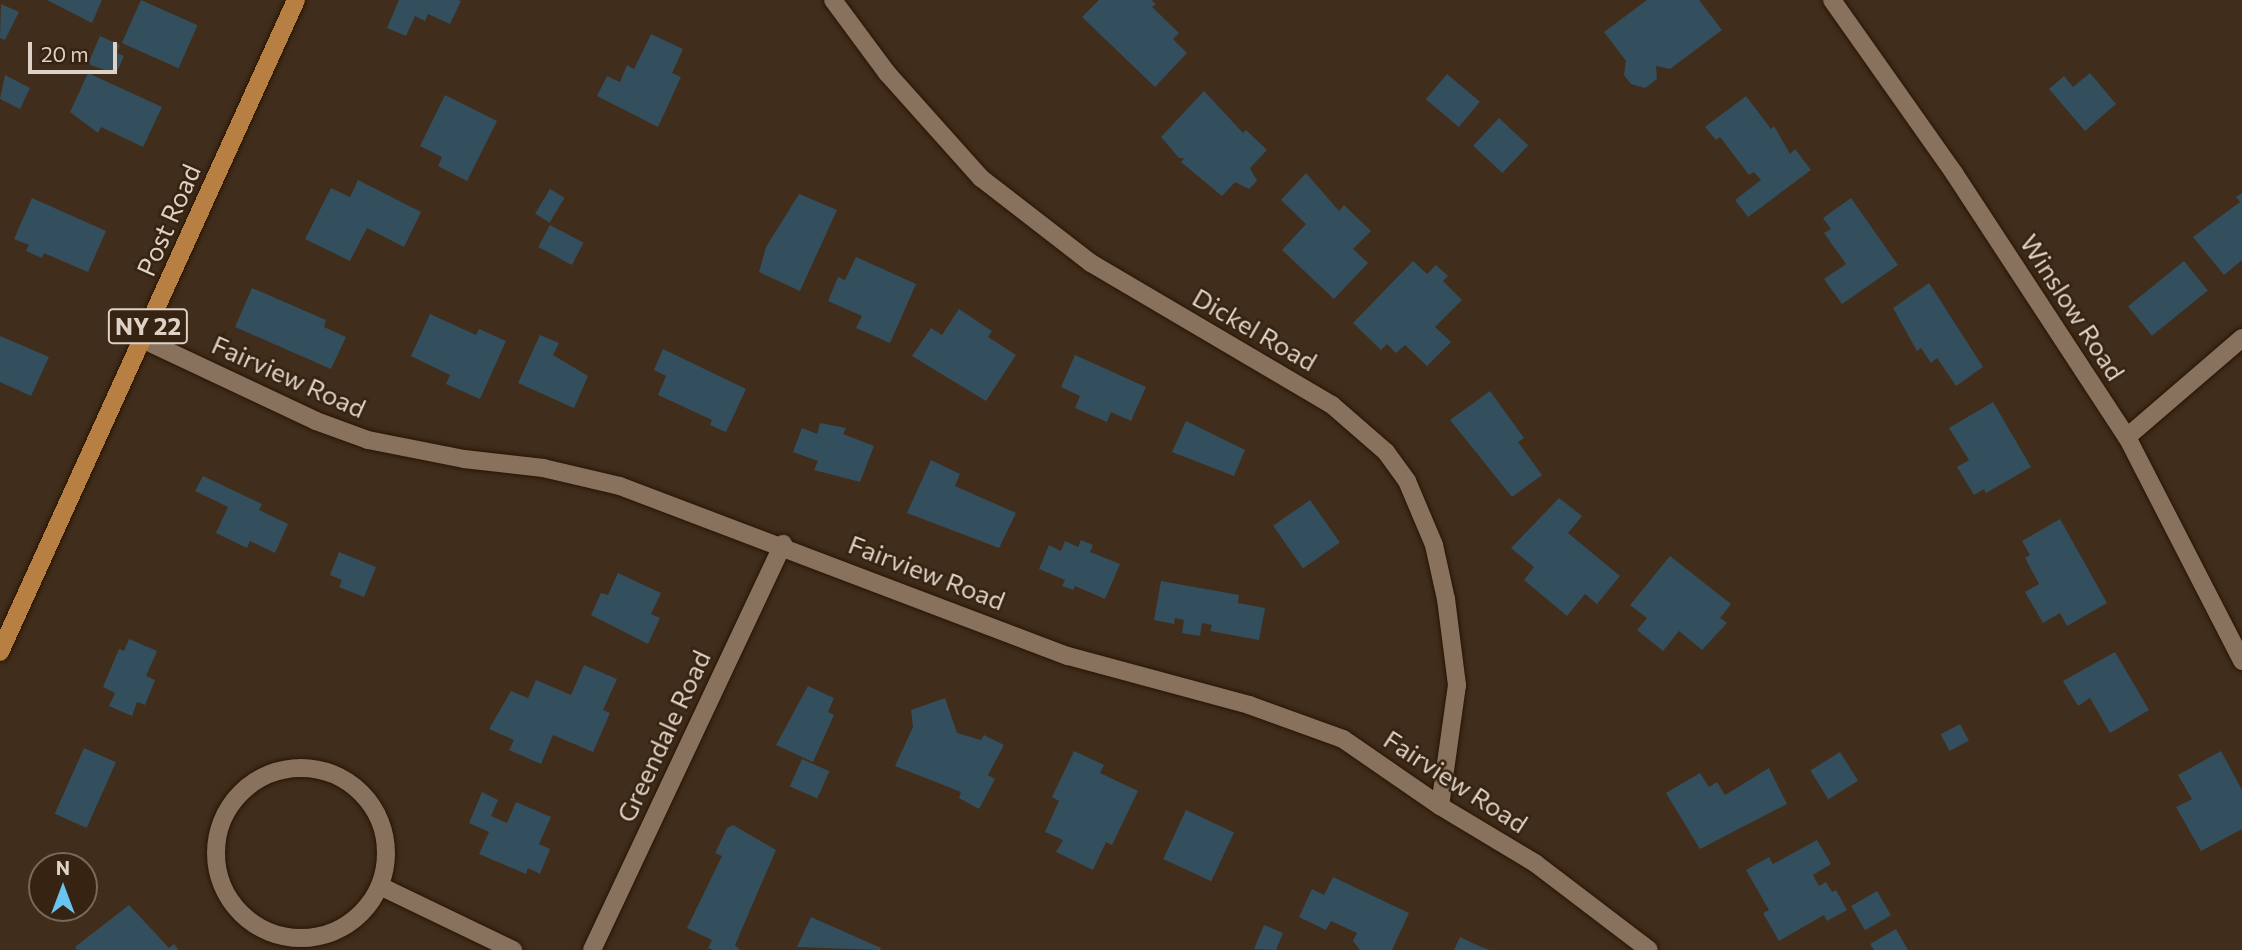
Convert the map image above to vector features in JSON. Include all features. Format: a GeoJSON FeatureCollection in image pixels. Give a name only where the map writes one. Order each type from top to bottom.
{"type":"FeatureCollection","features":[{"type":"Feature","properties":{"kind":"main road","name":"Post Road"},"geometry":{"type":"LineString","coordinates":[[0,652],[296,0]]}},
{"type":"Feature","properties":{"kind":"street","name":"Dickel Road"},"geometry":{"type":"LineString","coordinates":[[833,0],[887,73],[981,178],[1091,263],[1332,405],[1387,452],[1407,481],[1434,545],[1446,599],[1457,685],[1440,806]]}},
{"type":"Feature","properties":{"kind":"street","name":"Winslow Road"},"geometry":{"type":"LineString","coordinates":[[1832,0],[1954,173],[2127,437],[2242,661]]}},
{"type":"Feature","properties":{"kind":"street"},"geometry":{"type":"LineString","coordinates":[[2127,437],[2242,338]]}},
{"type":"Feature","properties":{"kind":"street","name":"Fairview Road"},"geometry":{"type":"LineString","coordinates":[[142,340],[316,421],[368,440],[595,480],[783,544],[1068,656],[1249,705],[1343,739],[1440,806],[1535,863],[1649,950]]}},
{"type":"Feature","properties":{"kind":"street","name":"Greendale Road"},"geometry":{"type":"LineString","coordinates":[[592,950],[783,544]]}},
{"type":"Feature","properties":{"kind":"street"},"geometry":{"type":"LineString","coordinates":[[294,768],[322,770],[345,780],[368,800],[382,825],[387,858],[380,886],[357,918],[334,932],[303,939],[270,933],[246,920],[221,885],[215,862],[217,832],[228,807],[267,774],[294,768]]}},
{"type":"Feature","properties":{"kind":"street"},"geometry":{"type":"LineString","coordinates":[[380,886],[513,950]]}},
{"type":"Feature","properties":{"kind":"building"},"geometry":{"type":"Polygon","coordinates":[[[47,0],[102,0],[92,23],[47,0]]]}},
{"type":"Feature","properties":{"kind":"building"},"geometry":{"type":"Polygon","coordinates":[[[141,0],[198,25],[179,68],[122,43],[141,0]]]}},
{"type":"Feature","properties":{"kind":"building"},"geometry":{"type":"Polygon","coordinates":[[[399,0],[461,1],[450,24],[428,14],[425,21],[415,16],[406,36],[387,28],[399,0]]]}},
{"type":"Feature","properties":{"kind":"building"},"geometry":{"type":"Polygon","coordinates":[[[1099,0],[1151,0],[1156,4],[1152,7],[1179,33],[1173,39],[1187,53],[1155,87],[1082,17],[1099,0]]]}},
{"type":"Feature","properties":{"kind":"building"},"geometry":{"type":"Polygon","coordinates":[[[1647,0],[1699,0],[1722,30],[1670,69],[1656,66],[1657,79],[1645,88],[1631,84],[1624,75],[1626,61],[1604,32],[1647,0]]]}},
{"type":"Feature","properties":{"kind":"building"},"geometry":{"type":"Polygon","coordinates":[[[1,4],[19,12],[5,40],[0,38],[1,4]]]}},
{"type":"Feature","properties":{"kind":"building"},"geometry":{"type":"Polygon","coordinates":[[[651,34],[683,49],[672,73],[681,77],[658,127],[597,96],[607,76],[620,82],[627,65],[634,69],[651,34]]]}},
{"type":"Feature","properties":{"kind":"building"},"geometry":{"type":"Polygon","coordinates":[[[100,36],[120,45],[117,53],[124,56],[116,74],[88,64],[100,36]]]}},
{"type":"Feature","properties":{"kind":"building"},"geometry":{"type":"Polygon","coordinates":[[[88,73],[162,107],[143,147],[101,127],[98,133],[70,112],[88,73]]]}},
{"type":"Feature","properties":{"kind":"building"},"geometry":{"type":"Polygon","coordinates":[[[2090,73],[2116,104],[2085,131],[2049,89],[2064,76],[2073,87],[2090,73]]]}},
{"type":"Feature","properties":{"kind":"building"},"geometry":{"type":"Polygon","coordinates":[[[1447,74],[1480,102],[1459,127],[1426,99],[1447,74]]]}},
{"type":"Feature","properties":{"kind":"building"},"geometry":{"type":"Polygon","coordinates":[[[5,75],[30,88],[20,109],[0,99],[5,75]]]}},
{"type":"Feature","properties":{"kind":"building"},"geometry":{"type":"Polygon","coordinates":[[[1204,91],[1243,133],[1246,130],[1267,150],[1250,168],[1257,181],[1249,189],[1235,182],[1222,196],[1181,162],[1184,158],[1179,158],[1161,137],[1204,91]]]}},
{"type":"Feature","properties":{"kind":"building"},"geometry":{"type":"Polygon","coordinates":[[[445,95],[497,121],[467,181],[438,166],[442,157],[420,146],[445,95]]]}},
{"type":"Feature","properties":{"kind":"building"},"geometry":{"type":"Polygon","coordinates":[[[1746,96],[1771,129],[1774,126],[1790,154],[1795,149],[1811,170],[1748,217],[1735,200],[1761,180],[1754,172],[1749,175],[1720,137],[1716,140],[1705,127],[1746,96]]]}},
{"type":"Feature","properties":{"kind":"building"},"geometry":{"type":"Polygon","coordinates":[[[1499,118],[1528,145],[1502,173],[1473,146],[1499,118]]]}},
{"type":"Feature","properties":{"kind":"building"},"geometry":{"type":"Polygon","coordinates":[[[1306,173],[1339,211],[1344,205],[1371,231],[1353,249],[1368,263],[1334,299],[1282,250],[1306,224],[1281,200],[1306,173]]]}},
{"type":"Feature","properties":{"kind":"building"},"geometry":{"type":"Polygon","coordinates":[[[358,180],[421,212],[404,247],[367,228],[350,261],[305,239],[331,188],[350,197],[358,180]]]}},
{"type":"Feature","properties":{"kind":"building"},"geometry":{"type":"Polygon","coordinates":[[[550,189],[565,198],[550,223],[535,214],[550,189]]]}},
{"type":"Feature","properties":{"kind":"building"},"geometry":{"type":"Polygon","coordinates":[[[2242,193],[2242,260],[2224,275],[2193,237],[2240,202],[2236,197],[2242,193]]]}},
{"type":"Feature","properties":{"kind":"building"},"geometry":{"type":"Polygon","coordinates":[[[799,194],[837,210],[800,291],[759,272],[766,247],[799,194]]]}},
{"type":"Feature","properties":{"kind":"building"},"geometry":{"type":"Polygon","coordinates":[[[32,198],[106,231],[88,272],[44,253],[42,258],[26,251],[29,245],[14,239],[32,198]]]}},
{"type":"Feature","properties":{"kind":"building"},"geometry":{"type":"Polygon","coordinates":[[[1851,198],[1898,265],[1842,304],[1824,279],[1846,264],[1824,233],[1831,229],[1823,218],[1851,198]]]}},
{"type":"Feature","properties":{"kind":"building"},"geometry":{"type":"Polygon","coordinates":[[[550,225],[584,243],[572,265],[538,247],[550,225]]]}},
{"type":"Feature","properties":{"kind":"building"},"geometry":{"type":"Polygon","coordinates":[[[856,257],[916,284],[890,343],[856,328],[862,316],[828,301],[838,277],[845,280],[856,257]]]}},
{"type":"Feature","properties":{"kind":"building"},"geometry":{"type":"Polygon","coordinates":[[[1413,261],[1427,274],[1436,265],[1448,276],[1443,281],[1462,300],[1435,327],[1451,342],[1427,366],[1405,345],[1396,353],[1387,344],[1381,350],[1353,323],[1413,261]]]}},
{"type":"Feature","properties":{"kind":"building"},"geometry":{"type":"Polygon","coordinates":[[[2184,261],[2208,291],[2152,336],[2128,306],[2184,261]]]}},
{"type":"Feature","properties":{"kind":"building"},"geometry":{"type":"Polygon","coordinates":[[[1929,283],[1983,367],[1956,386],[1937,358],[1931,363],[1921,348],[1917,351],[1893,308],[1929,283]]]}},
{"type":"Feature","properties":{"kind":"building"},"geometry":{"type":"Polygon","coordinates":[[[252,288],[326,320],[324,327],[346,337],[331,369],[235,327],[252,288]]]}},
{"type":"Feature","properties":{"kind":"building"},"geometry":{"type":"Polygon","coordinates":[[[959,309],[992,331],[988,337],[1016,355],[986,401],[912,356],[931,328],[942,335],[959,309]]]}},
{"type":"Feature","properties":{"kind":"building"},"geometry":{"type":"Polygon","coordinates":[[[430,314],[476,335],[479,329],[506,341],[480,399],[446,384],[450,375],[411,356],[430,314]]]}},
{"type":"Feature","properties":{"kind":"building"},"geometry":{"type":"Polygon","coordinates":[[[540,335],[559,343],[553,355],[588,376],[574,408],[518,383],[540,335]]]}},
{"type":"Feature","properties":{"kind":"building"},"geometry":{"type":"Polygon","coordinates":[[[0,336],[49,357],[31,396],[0,382],[0,336]]]}},
{"type":"Feature","properties":{"kind":"building"},"geometry":{"type":"Polygon","coordinates":[[[663,349],[746,389],[726,432],[710,425],[712,420],[658,395],[666,376],[654,370],[663,349]]]}},
{"type":"Feature","properties":{"kind":"building"},"geometry":{"type":"Polygon","coordinates":[[[1075,355],[1146,387],[1131,421],[1111,412],[1107,422],[1075,408],[1080,396],[1061,387],[1075,355]]]}},
{"type":"Feature","properties":{"kind":"building"},"geometry":{"type":"Polygon","coordinates":[[[1490,391],[1524,438],[1518,442],[1542,475],[1512,497],[1450,420],[1490,391]]]}},
{"type":"Feature","properties":{"kind":"building"},"geometry":{"type":"Polygon","coordinates":[[[1993,402],[2031,467],[1986,493],[1984,489],[1974,495],[1957,467],[1969,460],[1949,428],[1993,402]]]}},
{"type":"Feature","properties":{"kind":"building"},"geometry":{"type":"Polygon","coordinates":[[[1186,421],[1245,450],[1234,476],[1172,452],[1186,421]]]}},
{"type":"Feature","properties":{"kind":"building"},"geometry":{"type":"Polygon","coordinates":[[[820,423],[846,428],[843,434],[874,446],[860,482],[814,470],[818,461],[793,452],[802,428],[817,434],[820,423]]]}},
{"type":"Feature","properties":{"kind":"building"},"geometry":{"type":"Polygon","coordinates":[[[931,460],[960,474],[955,486],[1016,513],[999,548],[907,513],[931,460]]]}},
{"type":"Feature","properties":{"kind":"building"},"geometry":{"type":"Polygon","coordinates":[[[203,476],[262,504],[259,510],[288,524],[275,553],[250,541],[247,548],[216,533],[228,507],[195,491],[203,476]]]}},
{"type":"Feature","properties":{"kind":"building"},"geometry":{"type":"Polygon","coordinates":[[[1559,498],[1582,516],[1568,533],[1620,576],[1597,604],[1585,594],[1567,616],[1524,580],[1534,567],[1511,548],[1559,498]]]}},
{"type":"Feature","properties":{"kind":"building"},"geometry":{"type":"Polygon","coordinates":[[[1310,500],[1340,543],[1303,568],[1273,526],[1310,500]]]}},
{"type":"Feature","properties":{"kind":"building"},"geometry":{"type":"Polygon","coordinates":[[[2060,519],[2107,603],[2067,626],[2060,613],[2043,623],[2025,592],[2039,584],[2025,558],[2030,555],[2022,541],[2060,519]]]}},
{"type":"Feature","properties":{"kind":"building"},"geometry":{"type":"Polygon","coordinates":[[[1081,540],[1093,545],[1090,552],[1120,564],[1105,599],[1075,586],[1073,590],[1062,586],[1065,580],[1039,569],[1049,545],[1061,551],[1065,541],[1078,547],[1081,540]]]}},
{"type":"Feature","properties":{"kind":"building"},"geometry":{"type":"Polygon","coordinates":[[[339,552],[376,567],[364,597],[339,587],[342,580],[330,575],[339,552]]]}},
{"type":"Feature","properties":{"kind":"building"},"geometry":{"type":"Polygon","coordinates":[[[1670,556],[1731,604],[1720,618],[1727,623],[1702,650],[1679,631],[1663,651],[1637,630],[1647,618],[1630,605],[1670,556]]]}},
{"type":"Feature","properties":{"kind":"building"},"geometry":{"type":"Polygon","coordinates":[[[618,573],[661,593],[651,614],[660,618],[648,644],[591,615],[601,593],[608,595],[618,573]]]}},
{"type":"Feature","properties":{"kind":"building"},"geometry":{"type":"Polygon","coordinates":[[[1161,581],[1239,595],[1238,603],[1265,608],[1259,640],[1210,631],[1212,625],[1202,623],[1200,636],[1182,633],[1184,620],[1175,618],[1174,624],[1154,620],[1161,581]]]}},
{"type":"Feature","properties":{"kind":"building"},"geometry":{"type":"Polygon","coordinates":[[[129,639],[157,651],[146,676],[155,680],[145,705],[137,702],[132,716],[109,706],[115,693],[103,687],[119,649],[124,651],[129,639]]]}},
{"type":"Feature","properties":{"kind":"building"},"geometry":{"type":"Polygon","coordinates":[[[2115,652],[2149,710],[2110,733],[2090,698],[2078,706],[2063,681],[2115,652]]]}},
{"type":"Feature","properties":{"kind":"building"},"geometry":{"type":"Polygon","coordinates":[[[584,665],[617,679],[603,710],[610,713],[593,752],[553,735],[541,764],[509,750],[514,740],[489,729],[511,691],[528,698],[536,680],[571,695],[584,665]]]}},
{"type":"Feature","properties":{"kind":"building"},"geometry":{"type":"Polygon","coordinates":[[[808,686],[834,698],[828,712],[834,715],[813,762],[776,745],[808,686]]]}},
{"type":"Feature","properties":{"kind":"building"},"geometry":{"type":"Polygon","coordinates":[[[945,698],[957,733],[981,740],[984,735],[1004,745],[988,775],[995,779],[979,809],[959,798],[961,792],[895,766],[913,727],[911,710],[945,698]]]}},
{"type":"Feature","properties":{"kind":"building"},"geometry":{"type":"Polygon","coordinates":[[[1960,724],[1969,741],[1949,751],[1941,734],[1960,724]]]}},
{"type":"Feature","properties":{"kind":"building"},"geometry":{"type":"Polygon","coordinates":[[[84,748],[116,762],[87,828],[55,814],[84,748]]]}},
{"type":"Feature","properties":{"kind":"building"},"geometry":{"type":"Polygon","coordinates":[[[1074,751],[1104,765],[1100,773],[1138,791],[1112,845],[1106,842],[1093,870],[1056,852],[1063,840],[1045,832],[1059,801],[1052,797],[1074,751]]]}},
{"type":"Feature","properties":{"kind":"building"},"geometry":{"type":"Polygon","coordinates":[[[2221,751],[2242,790],[2242,829],[2201,851],[2176,807],[2192,799],[2178,775],[2221,751]]]}},
{"type":"Feature","properties":{"kind":"building"},"geometry":{"type":"Polygon","coordinates":[[[1840,752],[1858,781],[1828,799],[1810,771],[1840,752]]]}},
{"type":"Feature","properties":{"kind":"building"},"geometry":{"type":"Polygon","coordinates":[[[802,759],[829,771],[817,799],[790,786],[802,759]]]}},
{"type":"Feature","properties":{"kind":"building"},"geometry":{"type":"Polygon","coordinates":[[[1769,768],[1787,804],[1700,849],[1666,793],[1700,773],[1709,787],[1717,782],[1725,795],[1769,768]]]}},
{"type":"Feature","properties":{"kind":"building"},"geometry":{"type":"Polygon","coordinates":[[[482,792],[498,800],[491,816],[507,823],[516,802],[551,817],[539,844],[550,849],[540,874],[528,868],[526,874],[479,854],[489,832],[469,823],[482,792]]]}},
{"type":"Feature","properties":{"kind":"building"},"geometry":{"type":"Polygon","coordinates":[[[1186,810],[1234,832],[1211,881],[1163,859],[1186,810]]]}},
{"type":"Feature","properties":{"kind":"building"},"geometry":{"type":"Polygon","coordinates":[[[733,825],[776,850],[735,945],[740,950],[713,950],[708,948],[712,940],[687,928],[722,856],[715,853],[727,828],[733,825]]]}},
{"type":"Feature","properties":{"kind":"building"},"geometry":{"type":"Polygon","coordinates":[[[1817,840],[1831,864],[1813,875],[1819,886],[1826,882],[1832,892],[1836,890],[1847,910],[1827,921],[1824,915],[1779,941],[1763,913],[1769,910],[1746,870],[1769,857],[1773,864],[1817,840]]]}},
{"type":"Feature","properties":{"kind":"building"},"geometry":{"type":"Polygon","coordinates":[[[1333,877],[1409,913],[1392,950],[1360,950],[1353,941],[1357,933],[1331,921],[1326,930],[1299,917],[1312,889],[1324,895],[1333,877]]]}},
{"type":"Feature","properties":{"kind":"building"},"geometry":{"type":"Polygon","coordinates":[[[1877,891],[1891,915],[1865,930],[1851,906],[1877,891]]]}},
{"type":"Feature","properties":{"kind":"building"},"geometry":{"type":"Polygon","coordinates":[[[129,905],[169,948],[174,944],[179,950],[77,950],[75,947],[129,905]]]}},
{"type":"Feature","properties":{"kind":"building"},"geometry":{"type":"Polygon","coordinates":[[[811,917],[881,948],[797,947],[811,917]]]}},
{"type":"Feature","properties":{"kind":"building"},"geometry":{"type":"Polygon","coordinates":[[[1264,925],[1283,933],[1276,950],[1254,949],[1264,925]]]}},
{"type":"Feature","properties":{"kind":"building"},"geometry":{"type":"Polygon","coordinates":[[[1896,929],[1908,950],[1874,950],[1870,944],[1896,929]]]}},
{"type":"Feature","properties":{"kind":"building"},"geometry":{"type":"Polygon","coordinates":[[[1460,937],[1479,946],[1490,950],[1454,950],[1460,937]]]}}]}
